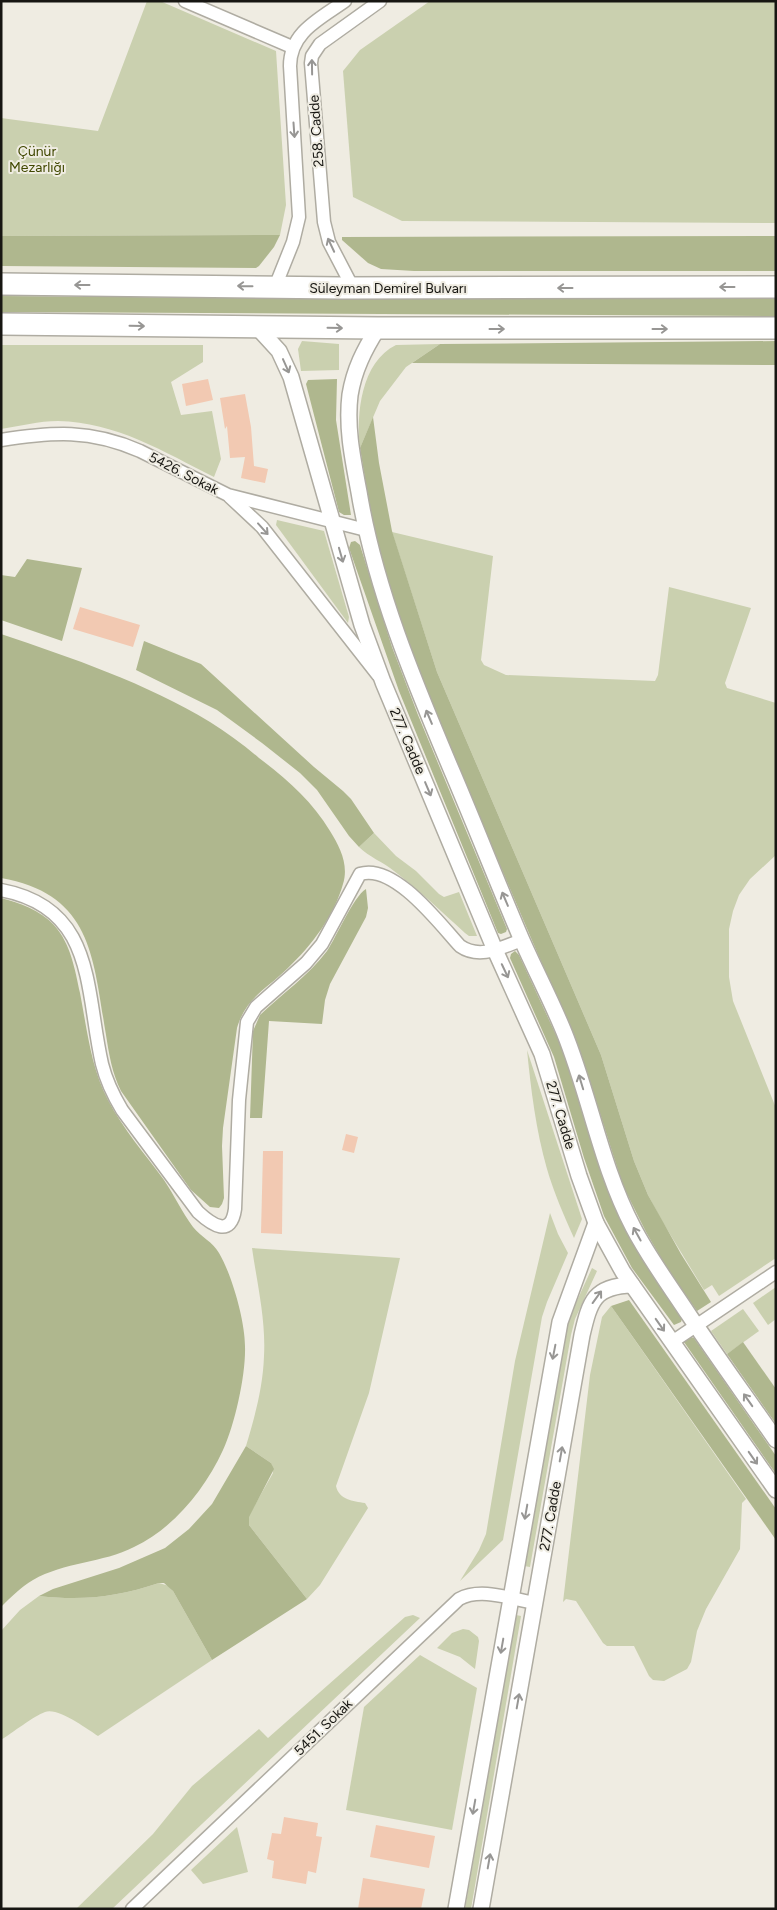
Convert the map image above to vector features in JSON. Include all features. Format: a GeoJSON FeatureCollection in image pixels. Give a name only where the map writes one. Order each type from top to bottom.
{"type":"FeatureCollection","features":[{"type":"Feature","properties":{"kind":"highway","name":"Süleyman Demirel Bulvarı"},"geometry":{"type":"LineString","coordinates":[[1,284],[353,288],[776,287]]}},
{"type":"Feature","properties":{"kind":"highway"},"geometry":{"type":"LineString","coordinates":[[1,324],[378,328],[776,328]]}},
{"type":"Feature","properties":{"kind":"street"},"geometry":{"type":"LineString","coordinates":[[185,1],[292,47],[302,33],[344,1]]}},
{"type":"Feature","properties":{"kind":"street","name":"258. Cadde"},"geometry":{"type":"LineString","coordinates":[[353,288],[330,242],[324,222],[312,56],[320,44],[380,1]]}},
{"type":"Feature","properties":{"kind":"street","name":"258. Cadde"},"geometry":{"type":"LineString","coordinates":[[275,287],[293,242],[298,217],[290,66],[292,47]]}},
{"type":"Feature","properties":{"kind":"street","name":"277. Cadde"},"geometry":{"type":"LineString","coordinates":[[257,327],[279,351],[291,377],[362,625],[383,682],[494,950],[542,1054],[579,1176],[596,1223],[632,1285],[611,1287],[601,1291],[586,1318],[481,1909]]}},
{"type":"Feature","properties":{"kind":"street","name":"277. Cadde"},"geometry":{"type":"LineString","coordinates":[[378,328],[359,361],[350,396],[350,438],[366,530],[384,593],[416,684],[522,940],[570,1048],[605,1158],[621,1200],[640,1239],[662,1276],[776,1440]]}},
{"type":"Feature","properties":{"kind":"street","name":"5426. Sokak"},"geometry":{"type":"LineString","coordinates":[[1,440],[50,433],[93,436],[140,450],[228,495],[366,530]]}},
{"type":"Feature","properties":{"kind":"street"},"geometry":{"type":"LineString","coordinates":[[228,495],[262,527],[383,682]]}},
{"type":"Feature","properties":{"kind":"street"},"geometry":{"type":"LineString","coordinates":[[1,890],[26,896],[38,902],[67,927],[84,968],[102,1064],[114,1095],[122,1110],[198,1212],[209,1222],[222,1227],[228,1226],[231,1223],[235,1210],[239,1100],[247,1022],[256,1007],[306,963],[322,944],[360,874],[375,872],[400,886],[414,897],[466,950],[479,953],[522,940]]}},
{"type":"Feature","properties":{"kind":"street"},"geometry":{"type":"LineString","coordinates":[[456,1909],[560,1322],[596,1223]]}},
{"type":"Feature","properties":{"kind":"street"},"geometry":{"type":"LineString","coordinates":[[672,1342],[697,1327],[776,1272]]}},
{"type":"Feature","properties":{"kind":"street"},"geometry":{"type":"LineString","coordinates":[[632,1285],[776,1490]]}},
{"type":"Feature","properties":{"kind":"street","name":"5451. Sokak"},"geometry":{"type":"LineString","coordinates":[[132,1909],[458,1599],[476,1594],[535,1603]]}},
{"type":"Feature","properties":{"kind":"green space","name":"Çünür Mezarlığı"},"geometry":{"type":"Polygon","coordinates":[[[147,1],[160,1],[276,51],[286,205],[280,235],[1,236],[1,118],[98,131],[147,1]]]}},
{"type":"Feature","properties":{"kind":"green space"},"geometry":{"type":"Polygon","coordinates":[[[430,1],[776,1],[776,223],[402,221],[353,197],[343,71],[360,50],[430,1]]]}},
{"type":"Feature","properties":{"kind":"green space"},"geometry":{"type":"Polygon","coordinates":[[[280,235],[274,247],[256,268],[1,266],[1,236],[280,235]]]}},
{"type":"Feature","properties":{"kind":"green space"},"geometry":{"type":"Polygon","coordinates":[[[776,236],[776,271],[414,271],[381,269],[368,263],[342,240],[342,237],[776,236]]]}},
{"type":"Feature","properties":{"kind":"green space"},"geometry":{"type":"Polygon","coordinates":[[[1,296],[383,299],[776,297],[776,316],[1,312],[1,296]]]}},
{"type":"Feature","properties":{"kind":"green space"},"geometry":{"type":"Polygon","coordinates":[[[302,341],[339,344],[339,370],[301,371],[298,349],[302,341]]]}},
{"type":"Feature","properties":{"kind":"green space"},"geometry":{"type":"Polygon","coordinates":[[[776,341],[776,365],[412,363],[440,344],[776,341]]]}},
{"type":"Feature","properties":{"kind":"green space"},"geometry":{"type":"Polygon","coordinates":[[[440,344],[406,367],[380,401],[360,448],[360,405],[368,376],[375,363],[384,353],[396,345],[440,344]]]}},
{"type":"Feature","properties":{"kind":"green space"},"geometry":{"type":"Polygon","coordinates":[[[1,345],[203,345],[203,362],[171,382],[181,415],[212,411],[221,459],[214,477],[139,440],[100,427],[58,421],[1,429],[1,345]]]}},
{"type":"Feature","properties":{"kind":"green space"},"geometry":{"type":"Polygon","coordinates":[[[337,379],[336,420],[351,515],[344,515],[339,512],[306,384],[308,380],[337,379]]]}},
{"type":"Feature","properties":{"kind":"green space"},"geometry":{"type":"Polygon","coordinates":[[[373,417],[379,463],[392,531],[437,672],[601,1055],[634,1161],[648,1195],[711,1302],[697,1311],[668,1270],[623,1186],[583,1060],[419,675],[382,564],[372,522],[360,448],[373,417]]]}},
{"type":"Feature","properties":{"kind":"green space"},"geometry":{"type":"Polygon","coordinates":[[[277,520],[324,531],[349,617],[348,623],[276,525],[277,520]]]}},
{"type":"Feature","properties":{"kind":"green space"},"geometry":{"type":"Polygon","coordinates":[[[392,532],[493,556],[481,660],[484,665],[506,675],[655,681],[658,675],[669,587],[751,608],[725,683],[727,688],[776,703],[776,855],[750,879],[739,895],[729,929],[729,977],[733,1001],[776,1108],[776,1258],[719,1296],[712,1285],[704,1290],[648,1195],[634,1161],[601,1055],[437,672],[392,532]]]}},
{"type":"Feature","properties":{"kind":"green space"},"geometry":{"type":"Polygon","coordinates":[[[355,541],[360,545],[392,647],[418,715],[507,929],[506,932],[501,934],[498,933],[399,691],[349,548],[351,542],[355,541]]]}},
{"type":"Feature","properties":{"kind":"green space"},"geometry":{"type":"Polygon","coordinates":[[[27,559],[82,568],[62,641],[1,620],[1,575],[15,577],[27,559]]]}},
{"type":"Feature","properties":{"kind":"green space"},"geometry":{"type":"Polygon","coordinates":[[[1,634],[108,672],[160,695],[210,722],[247,748],[298,791],[323,820],[340,850],[344,863],[345,877],[339,896],[328,919],[314,940],[297,959],[258,994],[246,1008],[237,1028],[223,1128],[224,1198],[219,1208],[210,1207],[191,1190],[121,1091],[115,1077],[110,1056],[91,956],[83,934],[71,915],[54,899],[31,886],[1,878],[1,634]]]}},
{"type":"Feature","properties":{"kind":"green space"},"geometry":{"type":"Polygon","coordinates":[[[144,641],[201,664],[343,791],[351,799],[374,833],[359,847],[349,836],[317,790],[300,773],[217,710],[136,670],[144,641]]]}},
{"type":"Feature","properties":{"kind":"green space"},"geometry":{"type":"Polygon","coordinates":[[[374,833],[396,856],[416,871],[439,894],[444,897],[459,892],[477,936],[469,936],[465,933],[403,878],[359,847],[374,833]]]}},
{"type":"Feature","properties":{"kind":"green space"},"geometry":{"type":"Polygon","coordinates":[[[366,889],[368,908],[366,917],[330,984],[325,1000],[322,1024],[269,1021],[262,1118],[250,1118],[253,1031],[260,1015],[320,960],[356,900],[366,889]]]}},
{"type":"Feature","properties":{"kind":"green space"},"geometry":{"type":"Polygon","coordinates":[[[1,898],[36,911],[54,925],[65,940],[74,966],[90,1048],[102,1088],[120,1121],[164,1180],[193,1227],[214,1246],[224,1262],[237,1298],[243,1324],[245,1357],[242,1384],[223,1450],[207,1479],[187,1506],[149,1539],[122,1552],[45,1574],[24,1586],[1,1607],[1,898]]]}},
{"type":"Feature","properties":{"kind":"green space"},"geometry":{"type":"Polygon","coordinates":[[[515,951],[519,955],[563,1050],[602,1176],[616,1209],[642,1259],[682,1319],[681,1322],[674,1325],[632,1268],[604,1216],[584,1158],[554,1057],[510,958],[511,954],[515,951]]]}},
{"type":"Feature","properties":{"kind":"green space"},"geometry":{"type":"Polygon","coordinates":[[[527,1050],[582,1219],[574,1238],[556,1196],[543,1155],[534,1110],[527,1050]]]}},
{"type":"Feature","properties":{"kind":"green space"},"geometry":{"type":"Polygon","coordinates":[[[550,1213],[568,1253],[542,1317],[503,1540],[460,1581],[479,1550],[486,1534],[515,1361],[550,1213]]]}},
{"type":"Feature","properties":{"kind":"green space"},"geometry":{"type":"Polygon","coordinates":[[[252,1248],[400,1258],[369,1393],[336,1486],[343,1497],[365,1503],[368,1508],[320,1585],[307,1599],[249,1525],[248,1517],[273,1473],[271,1463],[246,1446],[260,1390],[264,1356],[262,1315],[252,1248]]]}},
{"type":"Feature","properties":{"kind":"green space"},"geometry":{"type":"Polygon","coordinates":[[[592,1268],[597,1271],[575,1319],[571,1335],[530,1567],[524,1566],[569,1318],[592,1268]]]}},
{"type":"Feature","properties":{"kind":"green space"},"geometry":{"type":"Polygon","coordinates":[[[776,1287],[776,1319],[768,1325],[753,1303],[776,1287]]]}},
{"type":"Feature","properties":{"kind":"green space"},"geometry":{"type":"Polygon","coordinates":[[[629,1300],[776,1509],[776,1540],[611,1306],[629,1300]]]}},
{"type":"Feature","properties":{"kind":"green space"},"geometry":{"type":"Polygon","coordinates":[[[611,1306],[746,1499],[742,1503],[740,1549],[706,1609],[697,1631],[691,1662],[687,1669],[664,1681],[653,1680],[649,1676],[634,1646],[607,1646],[603,1643],[576,1601],[566,1599],[563,1602],[590,1375],[602,1317],[611,1306]]]}},
{"type":"Feature","properties":{"kind":"green space"},"geometry":{"type":"Polygon","coordinates":[[[743,1309],[759,1331],[727,1354],[711,1331],[743,1309]]]}},
{"type":"Feature","properties":{"kind":"green space"},"geometry":{"type":"Polygon","coordinates":[[[691,1337],[694,1338],[776,1456],[776,1474],[684,1342],[691,1337]]]}},
{"type":"Feature","properties":{"kind":"green space"},"geometry":{"type":"Polygon","coordinates":[[[743,1342],[776,1389],[776,1424],[727,1354],[743,1342]]]}},
{"type":"Feature","properties":{"kind":"green space"},"geometry":{"type":"Polygon","coordinates":[[[246,1446],[271,1463],[274,1469],[249,1517],[249,1525],[307,1599],[212,1660],[173,1591],[164,1583],[100,1597],[39,1596],[53,1589],[119,1568],[165,1548],[189,1529],[212,1504],[246,1446]]]}},
{"type":"Feature","properties":{"kind":"green space"},"geometry":{"type":"Polygon","coordinates":[[[159,1583],[169,1586],[173,1591],[212,1660],[98,1736],[65,1716],[51,1711],[35,1717],[1,1740],[1,1631],[20,1610],[39,1596],[100,1597],[129,1592],[159,1583]]]}},
{"type":"Feature","properties":{"kind":"green space"},"geometry":{"type":"Polygon","coordinates":[[[413,1615],[420,1618],[112,1909],[76,1909],[153,1834],[192,1786],[259,1729],[268,1738],[405,1617],[413,1615]]]}},
{"type":"Feature","properties":{"kind":"green space"},"geometry":{"type":"Polygon","coordinates":[[[516,1615],[521,1616],[471,1909],[465,1909],[516,1615]]]}},
{"type":"Feature","properties":{"kind":"green space"},"geometry":{"type":"Polygon","coordinates":[[[463,1629],[469,1630],[478,1637],[475,1669],[460,1657],[437,1648],[452,1633],[463,1629]]]}},
{"type":"Feature","properties":{"kind":"green space"},"geometry":{"type":"Polygon","coordinates":[[[420,1655],[477,1688],[452,1830],[346,1810],[364,1707],[420,1655]]]}},
{"type":"Feature","properties":{"kind":"green space"},"geometry":{"type":"Polygon","coordinates":[[[237,1827],[248,1872],[203,1884],[191,1870],[237,1827]]]}},
{"type":"Feature","properties":{"kind":"building"},"geometry":{"type":"Polygon","coordinates":[[[208,379],[213,400],[186,406],[182,384],[208,379]]]}},
{"type":"Feature","properties":{"kind":"building"},"geometry":{"type":"Polygon","coordinates":[[[245,394],[251,427],[254,466],[268,469],[265,483],[241,478],[245,457],[230,458],[227,426],[225,429],[220,398],[245,394]]]}},
{"type":"Feature","properties":{"kind":"building"},"geometry":{"type":"Polygon","coordinates":[[[80,607],[140,625],[133,647],[73,629],[80,607]]]}},
{"type":"Feature","properties":{"kind":"building"},"geometry":{"type":"Polygon","coordinates":[[[346,1134],[358,1137],[354,1153],[342,1150],[346,1134]]]}},
{"type":"Feature","properties":{"kind":"building"},"geometry":{"type":"Polygon","coordinates":[[[263,1151],[283,1151],[282,1234],[261,1233],[263,1151]]]}},
{"type":"Feature","properties":{"kind":"building"},"geometry":{"type":"Polygon","coordinates":[[[284,1817],[318,1823],[316,1836],[322,1837],[316,1873],[308,1871],[306,1884],[272,1878],[274,1861],[267,1859],[272,1833],[281,1834],[284,1817]]]}},
{"type":"Feature","properties":{"kind":"building"},"geometry":{"type":"Polygon","coordinates":[[[376,1825],[435,1836],[429,1868],[370,1857],[376,1825]]]}},
{"type":"Feature","properties":{"kind":"building"},"geometry":{"type":"Polygon","coordinates":[[[363,1878],[425,1889],[421,1909],[358,1909],[363,1878]]]}}]}
